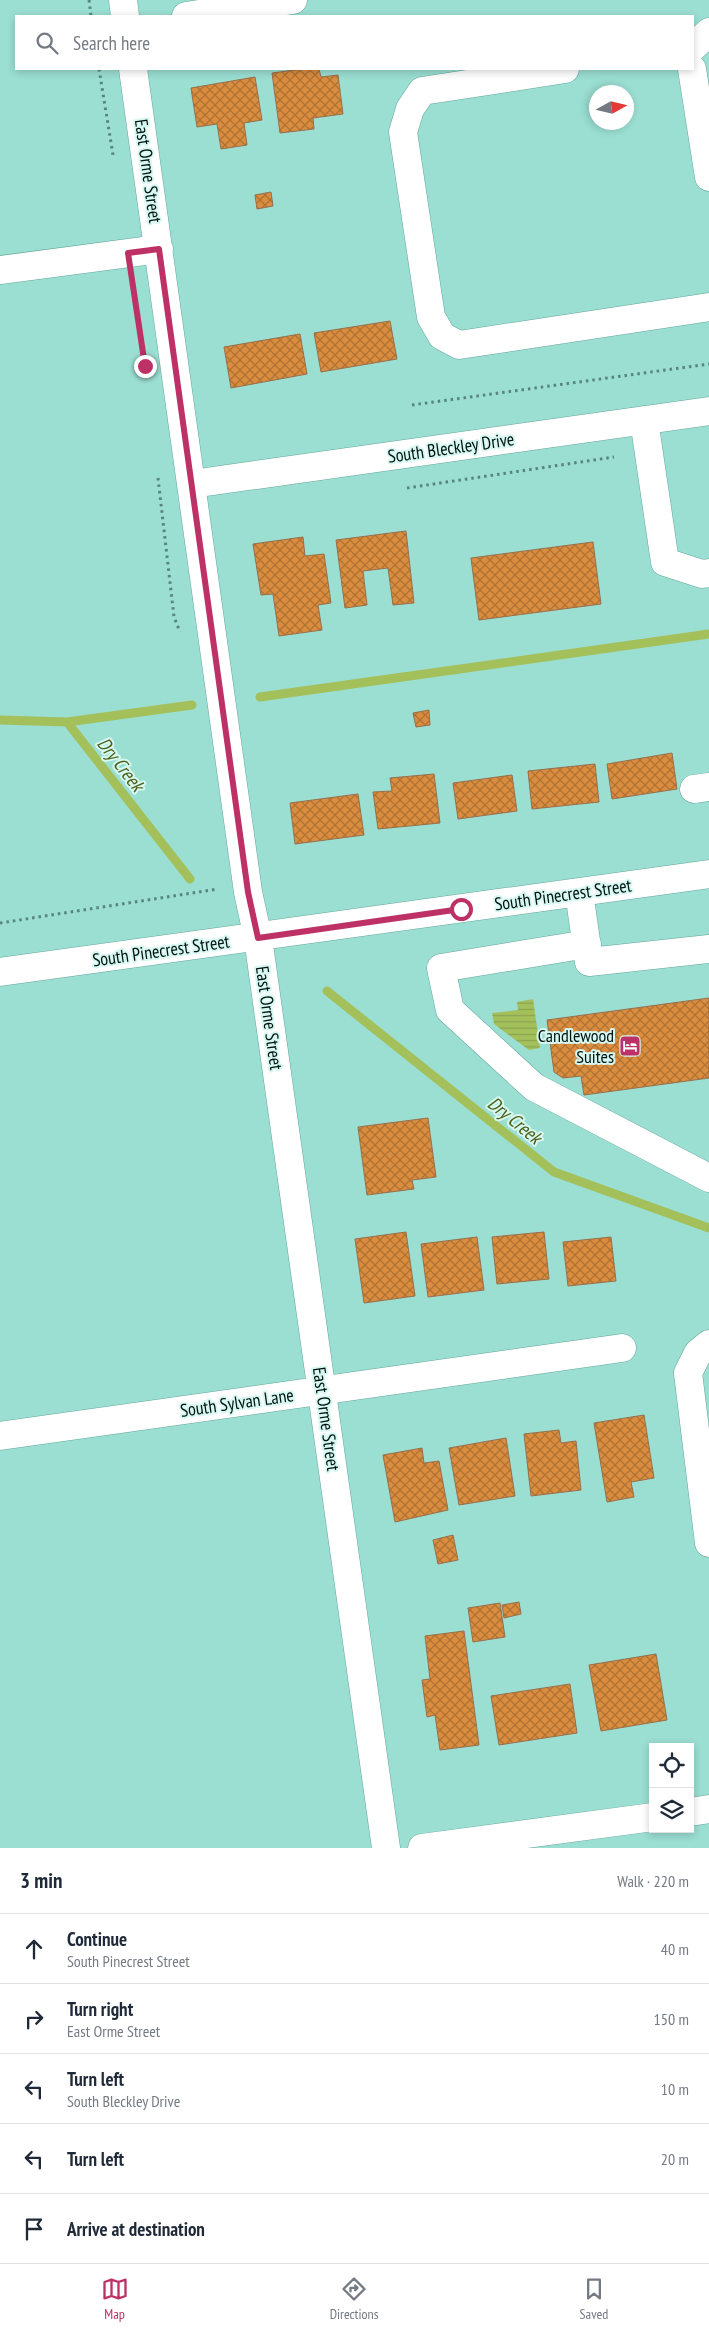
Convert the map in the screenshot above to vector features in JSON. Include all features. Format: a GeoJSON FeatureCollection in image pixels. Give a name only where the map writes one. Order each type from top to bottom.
{"type":"FeatureCollection","features":[{"type":"Feature","properties":{"kind":"street"},"geometry":{"type":"LineString","coordinates":[[123,0],[125,15]]}},
{"type":"Feature","properties":{"kind":"street"},"geometry":{"type":"LineString","coordinates":[[193,15],[294,0]]}},
{"type":"Feature","properties":{"kind":"street"},"geometry":{"type":"LineString","coordinates":[[694,46],[709,32]]}},
{"type":"Feature","properties":{"kind":"street","name":"East Orme Street"},"geometry":{"type":"LineString","coordinates":[[133,70],[248,892],[258,938],[386,1848]]}},
{"type":"Feature","properties":{"kind":"street"},"geometry":{"type":"LineString","coordinates":[[558,70],[422,91],[410,110],[403,132],[431,317],[442,336],[459,345],[709,308]]}},
{"type":"Feature","properties":{"kind":"street"},"geometry":{"type":"LineString","coordinates":[[692,70],[709,177]]}},
{"type":"Feature","properties":{"kind":"street"},"geometry":{"type":"LineString","coordinates":[[0,270],[159,249]]}},
{"type":"Feature","properties":{"kind":"street","name":"South Bleckley Drive"},"geometry":{"type":"LineString","coordinates":[[192,484],[709,411]]}},
{"type":"Feature","properties":{"kind":"street"},"geometry":{"type":"LineString","coordinates":[[644,420],[665,562],[702,574],[709,573]]}},
{"type":"Feature","properties":{"kind":"street","name":"South Pinecrest Street"},"geometry":{"type":"LineString","coordinates":[[0,972],[258,938],[709,874]]}},
{"type":"Feature","properties":{"kind":"street"},"geometry":{"type":"LineString","coordinates":[[579,892],[589,962],[709,949]]}},
{"type":"Feature","properties":{"kind":"street"},"geometry":{"type":"LineString","coordinates":[[587,944],[441,968],[450,1010],[534,1087],[709,1178]]}},
{"type":"Feature","properties":{"kind":"street"},"geometry":{"type":"LineString","coordinates":[[709,1344],[698,1353],[688,1373],[709,1543]]}},
{"type":"Feature","properties":{"kind":"street","name":"South Sylvan Lane"},"geometry":{"type":"LineString","coordinates":[[0,1436],[622,1348]]}},
{"type":"Feature","properties":{"kind":"street"},"geometry":{"type":"LineString","coordinates":[[694,1811],[709,1809]]}},
{"type":"Feature","properties":{"kind":"street"},"geometry":{"type":"LineString","coordinates":[[422,1848],[649,1818]]}},
{"type":"Feature","properties":{"kind":"path"},"geometry":{"type":"LineString","coordinates":[[89,0],[92,15]]}},
{"type":"Feature","properties":{"kind":"path"},"geometry":{"type":"LineString","coordinates":[[100,70],[113,156]]}},
{"type":"Feature","properties":{"kind":"path"},"geometry":{"type":"LineString","coordinates":[[412,405],[709,364]]}},
{"type":"Feature","properties":{"kind":"path"},"geometry":{"type":"LineString","coordinates":[[406,488],[648,452]]}},
{"type":"Feature","properties":{"kind":"path"},"geometry":{"type":"LineString","coordinates":[[157,472],[174,616],[180,634]]}},
{"type":"Feature","properties":{"kind":"path"},"geometry":{"type":"LineString","coordinates":[[0,923],[224,888]]}},
{"type":"Feature","properties":{"kind":"shaded area"},"geometry":{"type":"Polygon","coordinates":[[[533,999],[540,1048],[529,1050],[494,1024],[492,1013],[518,1010],[517,1002],[533,999]]]}},
{"type":"Feature","properties":{"kind":"building"},"geometry":{"type":"Polygon","coordinates":[[[294,70],[319,70],[321,77],[338,75],[343,114],[313,118],[314,129],[280,133],[272,73],[294,70]]]}},
{"type":"Feature","properties":{"kind":"building"},"geometry":{"type":"Polygon","coordinates":[[[255,77],[262,120],[244,123],[247,145],[221,149],[217,124],[197,127],[191,88],[255,77]]]}},
{"type":"Feature","properties":{"kind":"building"},"geometry":{"type":"Polygon","coordinates":[[[271,192],[273,206],[257,209],[255,195],[271,192]]]}},
{"type":"Feature","properties":{"kind":"building"},"geometry":{"type":"Polygon","coordinates":[[[390,321],[397,359],[321,372],[314,333],[390,321]]]}},
{"type":"Feature","properties":{"kind":"building"},"geometry":{"type":"Polygon","coordinates":[[[300,334],[307,374],[231,388],[224,347],[300,334]]]}},
{"type":"Feature","properties":{"kind":"building"},"geometry":{"type":"Polygon","coordinates":[[[406,531],[414,603],[393,605],[388,568],[363,571],[367,605],[345,608],[336,540],[406,531]]]}},
{"type":"Feature","properties":{"kind":"building"},"geometry":{"type":"Polygon","coordinates":[[[303,537],[305,556],[324,554],[331,603],[318,605],[322,630],[279,636],[273,594],[261,595],[253,544],[303,537]]]}},
{"type":"Feature","properties":{"kind":"building"},"geometry":{"type":"Polygon","coordinates":[[[593,542],[601,604],[479,620],[471,558],[593,542]]]}},
{"type":"Feature","properties":{"kind":"building"},"geometry":{"type":"Polygon","coordinates":[[[429,710],[430,725],[416,727],[413,713],[429,710]]]}},
{"type":"Feature","properties":{"kind":"building"},"geometry":{"type":"Polygon","coordinates":[[[672,753],[677,789],[612,799],[607,764],[672,753]]]}},
{"type":"Feature","properties":{"kind":"building"},"geometry":{"type":"Polygon","coordinates":[[[595,764],[599,802],[532,809],[528,771],[595,764]]]}},
{"type":"Feature","properties":{"kind":"building"},"geometry":{"type":"Polygon","coordinates":[[[434,774],[440,823],[378,829],[373,792],[392,791],[390,778],[434,774]]]}},
{"type":"Feature","properties":{"kind":"building"},"geometry":{"type":"Polygon","coordinates":[[[512,775],[517,811],[458,819],[453,783],[512,775]]]}},
{"type":"Feature","properties":{"kind":"building"},"geometry":{"type":"Polygon","coordinates":[[[358,794],[364,835],[295,844],[290,803],[358,794]]]}},
{"type":"Feature","properties":{"kind":"building","name":"Candlewood Suites"},"geometry":{"type":"Polygon","coordinates":[[[709,998],[709,1078],[584,1095],[581,1076],[563,1078],[554,1072],[547,1020],[709,998]]]}},
{"type":"Feature","properties":{"kind":"building"},"geometry":{"type":"Polygon","coordinates":[[[428,1118],[436,1177],[412,1180],[414,1189],[367,1195],[358,1127],[428,1118]]]}},
{"type":"Feature","properties":{"kind":"building"},"geometry":{"type":"Polygon","coordinates":[[[406,1232],[415,1296],[364,1303],[355,1239],[406,1232]]]}},
{"type":"Feature","properties":{"kind":"building"},"geometry":{"type":"Polygon","coordinates":[[[544,1232],[549,1279],[497,1284],[492,1237],[544,1232]]]}},
{"type":"Feature","properties":{"kind":"building"},"geometry":{"type":"Polygon","coordinates":[[[477,1237],[484,1290],[428,1297],[421,1244],[477,1237]]]}},
{"type":"Feature","properties":{"kind":"building"},"geometry":{"type":"Polygon","coordinates":[[[611,1237],[616,1281],[568,1286],[563,1242],[611,1237]]]}},
{"type":"Feature","properties":{"kind":"building"},"geometry":{"type":"Polygon","coordinates":[[[644,1415],[654,1478],[631,1482],[634,1497],[607,1502],[594,1423],[644,1415]]]}},
{"type":"Feature","properties":{"kind":"building"},"geometry":{"type":"Polygon","coordinates":[[[559,1430],[561,1443],[576,1441],[581,1490],[531,1496],[524,1434],[559,1430]]]}},
{"type":"Feature","properties":{"kind":"building"},"geometry":{"type":"Polygon","coordinates":[[[506,1438],[515,1496],[459,1505],[449,1448],[506,1438]]]}},
{"type":"Feature","properties":{"kind":"building"},"geometry":{"type":"Polygon","coordinates":[[[422,1448],[424,1463],[439,1461],[448,1510],[395,1522],[383,1455],[422,1448]]]}},
{"type":"Feature","properties":{"kind":"building"},"geometry":{"type":"Polygon","coordinates":[[[453,1535],[458,1560],[438,1564],[433,1540],[453,1535]]]}},
{"type":"Feature","properties":{"kind":"building"},"geometry":{"type":"Polygon","coordinates":[[[519,1602],[521,1614],[504,1618],[502,1605],[519,1602]]]}},
{"type":"Feature","properties":{"kind":"building"},"geometry":{"type":"Polygon","coordinates":[[[500,1603],[505,1637],[473,1642],[468,1608],[500,1603]]]}},
{"type":"Feature","properties":{"kind":"building"},"geometry":{"type":"Polygon","coordinates":[[[464,1631],[479,1745],[440,1750],[435,1715],[427,1717],[422,1680],[430,1679],[425,1636],[464,1631]]]}},
{"type":"Feature","properties":{"kind":"building"},"geometry":{"type":"Polygon","coordinates":[[[656,1654],[667,1720],[601,1731],[589,1665],[656,1654]]]}},
{"type":"Feature","properties":{"kind":"building"},"geometry":{"type":"Polygon","coordinates":[[[570,1684],[577,1733],[499,1745],[491,1696],[570,1684]]]}},
{"type":"Feature","properties":{"kind":"waterway"},"geometry":{"type":"LineString","coordinates":[[260,697],[709,634]]}},
{"type":"Feature","properties":{"kind":"waterway"},"geometry":{"type":"LineString","coordinates":[[0,720],[67,722],[192,705]]}},
{"type":"Feature","properties":{"kind":"waterway","name":"Dry Creek"},"geometry":{"type":"LineString","coordinates":[[67,722],[190,879]]}},
{"type":"Feature","properties":{"kind":"waterway","name":"Dry Creek"},"geometry":{"type":"LineString","coordinates":[[327,991],[554,1172],[709,1228]]}},
{"type":"Feature","properties":{"kind":"place","name":"Candlewood Suites"},"geometry":{"type":"Point","coordinates":[630,1046]}},
{"type":"Feature","properties":{"kind":"route"},"geometry":{"type":"LineString","coordinates":[[145,366],[128,253],[159,249],[248,892],[258,938],[461,909]]}}]}
